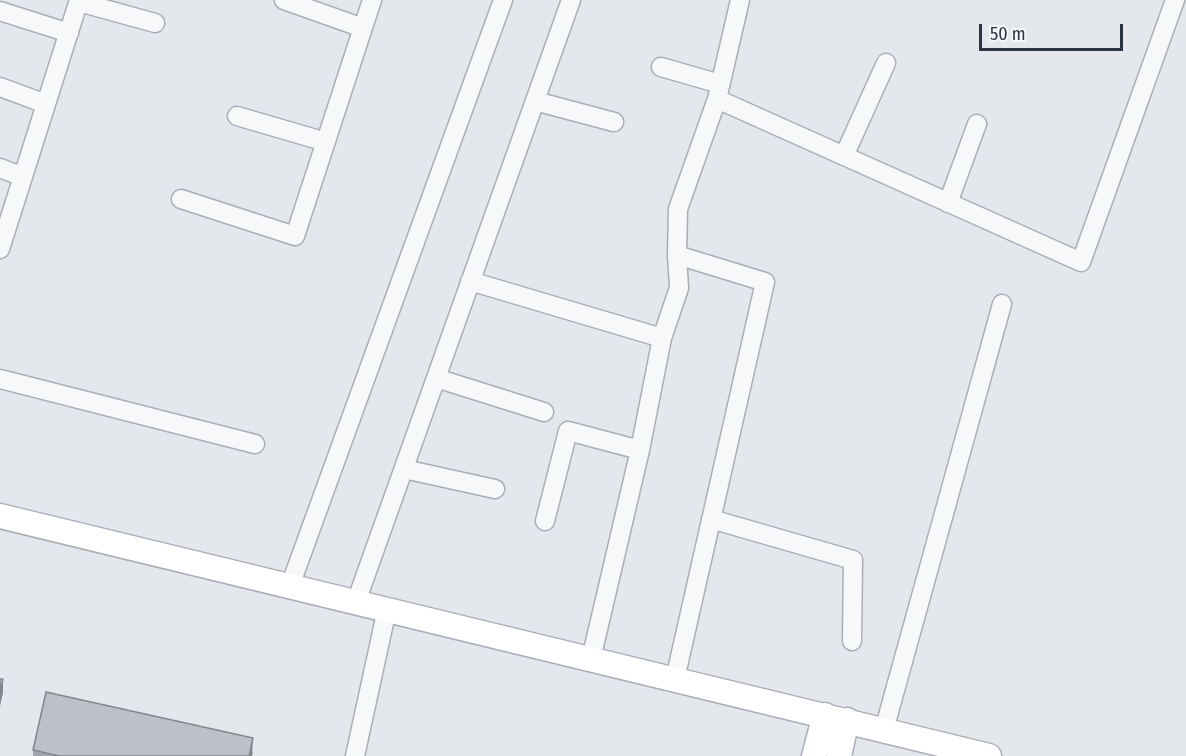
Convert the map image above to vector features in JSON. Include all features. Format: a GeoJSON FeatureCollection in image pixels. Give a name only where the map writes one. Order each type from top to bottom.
{"type":"FeatureCollection","features":[{"type":"Feature","properties":{"kind":"street"},"geometry":{"type":"LineString","coordinates":[[284,0],[363,27]]}},
{"type":"Feature","properties":{"kind":"street"},"geometry":{"type":"LineString","coordinates":[[181,200],[295,236],[372,0]]}},
{"type":"Feature","properties":{"kind":"street"},"geometry":{"type":"LineString","coordinates":[[290,586],[503,0]]}},
{"type":"Feature","properties":{"kind":"street"},"geometry":{"type":"LineString","coordinates":[[356,602],[571,0]]}},
{"type":"Feature","properties":{"kind":"street"},"geometry":{"type":"LineString","coordinates":[[591,658],[640,450],[662,339],[679,288],[678,209],[718,92],[740,0]]}},
{"type":"Feature","properties":{"kind":"street"},"geometry":{"type":"LineString","coordinates":[[661,67],[718,92],[844,156],[1081,262],[1175,0]]}},
{"type":"Feature","properties":{"kind":"street"},"geometry":{"type":"LineString","coordinates":[[0,247],[79,1],[155,23]]}},
{"type":"Feature","properties":{"kind":"street"},"geometry":{"type":"LineString","coordinates":[[0,11],[69,33]]}},
{"type":"Feature","properties":{"kind":"street"},"geometry":{"type":"LineString","coordinates":[[844,156],[886,63]]}},
{"type":"Feature","properties":{"kind":"street"},"geometry":{"type":"LineString","coordinates":[[0,87],[46,105]]}},
{"type":"Feature","properties":{"kind":"street"},"geometry":{"type":"LineString","coordinates":[[535,101],[614,122]]}},
{"type":"Feature","properties":{"kind":"street"},"geometry":{"type":"LineString","coordinates":[[237,116],[326,142]]}},
{"type":"Feature","properties":{"kind":"street"},"geometry":{"type":"LineString","coordinates":[[948,203],[977,124]]}},
{"type":"Feature","properties":{"kind":"street"},"geometry":{"type":"LineString","coordinates":[[0,168],[23,177]]}},
{"type":"Feature","properties":{"kind":"street"},"geometry":{"type":"LineString","coordinates":[[675,679],[765,282],[677,255]]}},
{"type":"Feature","properties":{"kind":"street"},"geometry":{"type":"LineString","coordinates":[[470,281],[662,339]]}},
{"type":"Feature","properties":{"kind":"street"},"geometry":{"type":"LineString","coordinates":[[884,730],[1002,304]]}},
{"type":"Feature","properties":{"kind":"street"},"geometry":{"type":"LineString","coordinates":[[436,378],[544,412]]}},
{"type":"Feature","properties":{"kind":"street"},"geometry":{"type":"LineString","coordinates":[[0,380],[255,444]]}},
{"type":"Feature","properties":{"kind":"street"},"geometry":{"type":"LineString","coordinates":[[545,521],[568,431],[640,450]]}},
{"type":"Feature","properties":{"kind":"street"},"geometry":{"type":"LineString","coordinates":[[404,469],[495,489]]}},
{"type":"Feature","properties":{"kind":"street"},"geometry":{"type":"LineString","coordinates":[[0,516],[989,756]]}},
{"type":"Feature","properties":{"kind":"street"},"geometry":{"type":"LineString","coordinates":[[711,519],[853,560],[852,641]]}},
{"type":"Feature","properties":{"kind":"street"},"geometry":{"type":"LineString","coordinates":[[354,756],[387,609]]}},
{"type":"Feature","properties":{"kind":"street"},"geometry":{"type":"LineString","coordinates":[[814,756],[836,718]]}},
{"type":"Feature","properties":{"kind":"street"},"geometry":{"type":"LineString","coordinates":[[836,718],[839,756]]}},
{"type":"Feature","properties":{"kind":"building"},"geometry":{"type":"Polygon","coordinates":[[[46,692],[253,738],[249,756],[59,756],[33,750],[46,692]]]}}]}
